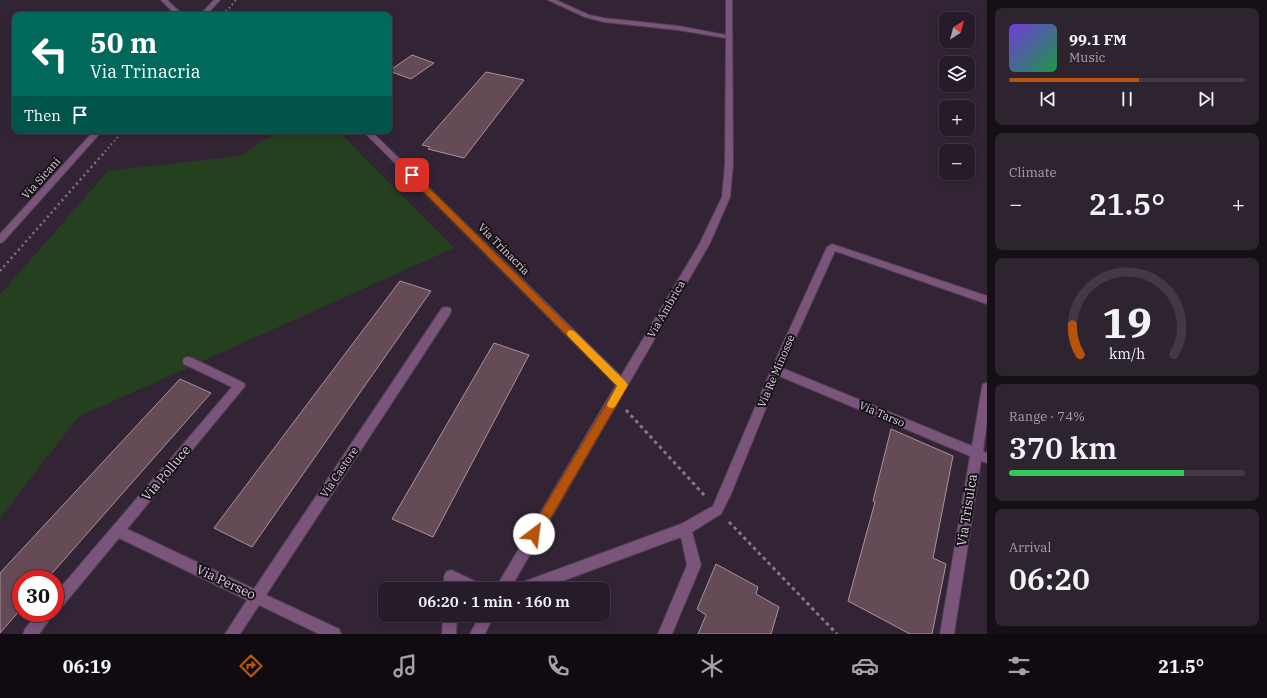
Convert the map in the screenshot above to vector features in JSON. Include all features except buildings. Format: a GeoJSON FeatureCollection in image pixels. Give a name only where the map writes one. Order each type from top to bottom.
{"type":"FeatureCollection","features":[{"type":"Feature","properties":{"kind":"street"},"geometry":{"type":"LineString","coordinates":[[164,0],[177,12]]}},
{"type":"Feature","properties":{"kind":"street"},"geometry":{"type":"LineString","coordinates":[[206,12],[217,0]]}},
{"type":"Feature","properties":{"kind":"street"},"geometry":{"type":"LineString","coordinates":[[551,0],[588,16],[604,20],[678,28],[729,37]]}},
{"type":"Feature","properties":{"kind":"street","name":"Via Ambrica"},"geometry":{"type":"LineString","coordinates":[[506,582],[705,243],[726,197],[729,164],[729,0]]}},
{"type":"Feature","properties":{"kind":"street","name":"Via Sicani"},"geometry":{"type":"LineString","coordinates":[[0,240],[95,134]]}},
{"type":"Feature","properties":{"kind":"street","name":"Via Trinacria"},"geometry":{"type":"LineString","coordinates":[[371,134],[623,385]]}},
{"type":"Feature","properties":{"kind":"street","name":"Via Re Minosse"},"geometry":{"type":"LineString","coordinates":[[542,582],[685,529],[717,510],[776,370],[832,247],[987,300]]}},
{"type":"Feature","properties":{"kind":"street","name":"Via Castore"},"geometry":{"type":"LineString","coordinates":[[232,634],[446,311]]}},
{"type":"Feature","properties":{"kind":"street","name":"Via Polluce"},"geometry":{"type":"LineString","coordinates":[[64,593],[240,386],[188,362]]}},
{"type":"Feature","properties":{"kind":"street","name":"Via Tarso"},"geometry":{"type":"LineString","coordinates":[[776,370],[981,456]]}},
{"type":"Feature","properties":{"kind":"street","name":"Via Trisulca"},"geometry":{"type":"LineString","coordinates":[[947,634],[981,456],[987,387]]}},
{"type":"Feature","properties":{"kind":"street"},"geometry":{"type":"LineString","coordinates":[[665,634],[694,565],[685,529]]}},
{"type":"Feature","properties":{"kind":"street","name":"Via Perseo"},"geometry":{"type":"LineString","coordinates":[[117,531],[334,634]]}},
{"type":"Feature","properties":{"kind":"street"},"geometry":{"type":"LineString","coordinates":[[451,582],[451,577],[461,582]]}},
{"type":"Feature","properties":{"kind":"street"},"geometry":{"type":"LineString","coordinates":[[30,634],[40,622]]}},
{"type":"Feature","properties":{"kind":"street"},"geometry":{"type":"LineString","coordinates":[[449,634],[450,622]]}},
{"type":"Feature","properties":{"kind":"street"},"geometry":{"type":"LineString","coordinates":[[477,634],[483,622]]}},
{"type":"Feature","properties":{"kind":"green space"},"geometry":{"type":"Polygon","coordinates":[[[273,134],[341,134],[454,248],[78,417],[0,518],[0,295],[108,171],[240,156],[273,134]]]}},
{"type":"Feature","properties":{"kind":"railway"},"geometry":{"type":"LineString","coordinates":[[226,12],[236,0]]}},
{"type":"Feature","properties":{"kind":"railway"},"geometry":{"type":"LineString","coordinates":[[102,155],[120,134]]}},
{"type":"Feature","properties":{"kind":"railway"},"geometry":{"type":"LineString","coordinates":[[0,271],[103,154]]}},
{"type":"Feature","properties":{"kind":"slow traffic"},"geometry":{"type":"LineString","coordinates":[[571,334],[623,385],[612,404]]}},
{"type":"Feature","properties":{"kind":"route"},"geometry":{"type":"LineString","coordinates":[[412,175],[623,385],[534,534]]}}]}
